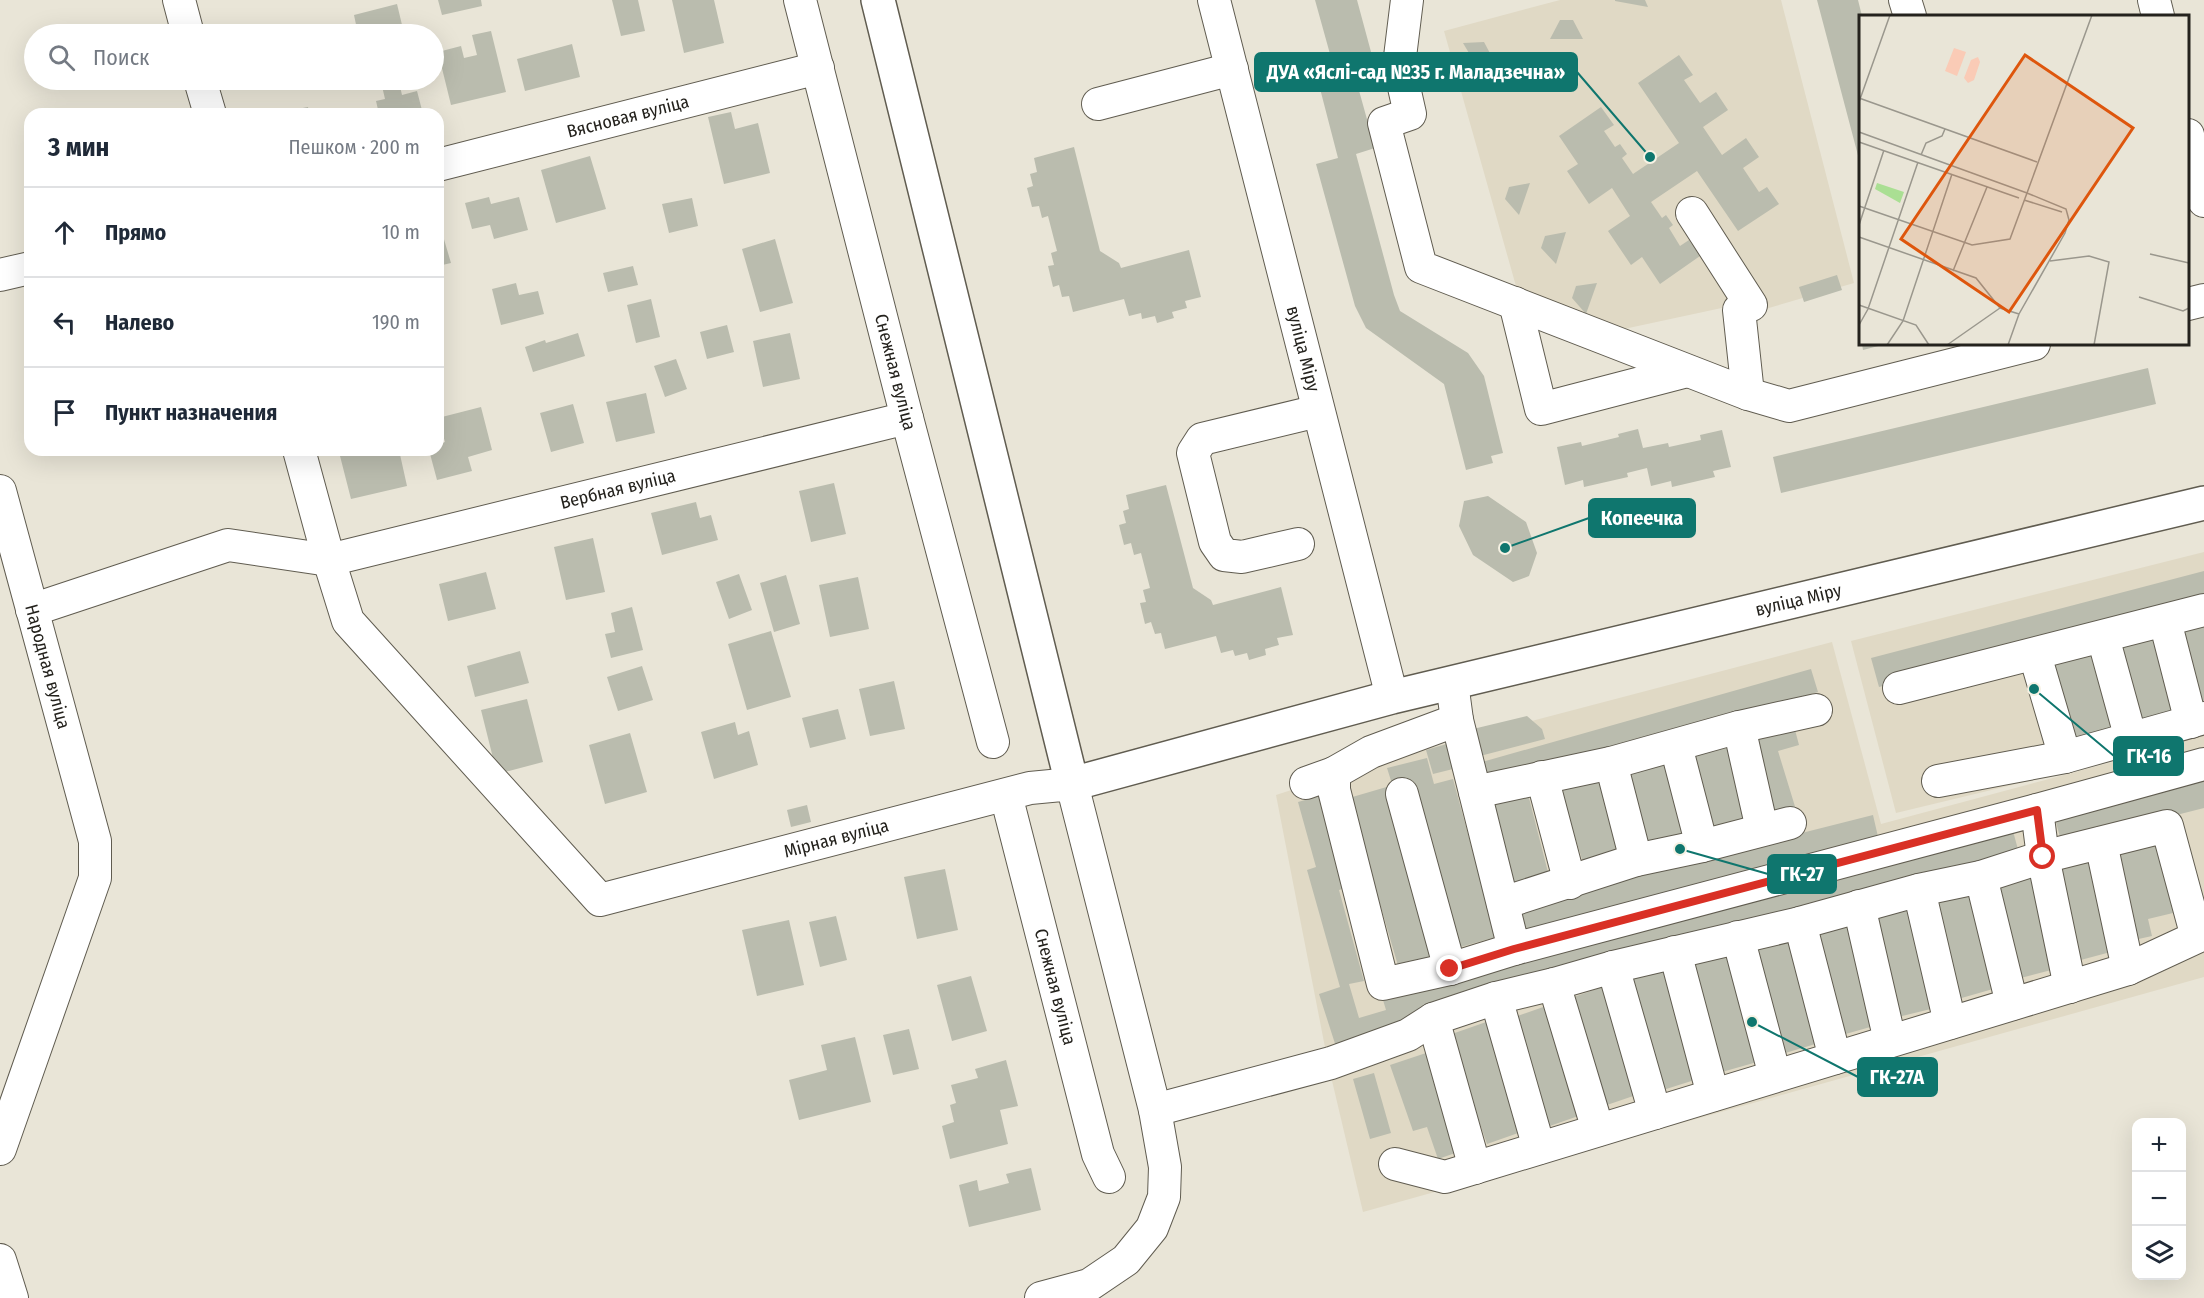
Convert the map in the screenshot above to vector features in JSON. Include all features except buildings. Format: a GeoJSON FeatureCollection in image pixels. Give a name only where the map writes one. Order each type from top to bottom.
{"type":"FeatureCollection","features":[{"type":"Feature","properties":{"kind":"main road"},"geometry":{"type":"LineString","coordinates":[[878,0],[1072,784]]}},
{"type":"Feature","properties":{"kind":"main road","name":"вуліца Міру"},"geometry":{"type":"LineString","coordinates":[[1072,784],[1392,697],[2204,503]]}},
{"type":"Feature","properties":{"kind":"street"},"geometry":{"type":"LineString","coordinates":[[178,0],[185,24]]}},
{"type":"Feature","properties":{"kind":"street","name":"Снежная вуліца"},"geometry":{"type":"LineString","coordinates":[[800,0],[993,742]]}},
{"type":"Feature","properties":{"kind":"street","name":"вуліца Міру"},"geometry":{"type":"LineString","coordinates":[[1215,0],[1392,697]]}},
{"type":"Feature","properties":{"kind":"street"},"geometry":{"type":"LineString","coordinates":[[1407,0],[1399,65],[1410,114],[1384,123],[1421,267],[1687,371],[1748,394],[1789,406],[2017,346]]}},
{"type":"Feature","properties":{"kind":"street"},"geometry":{"type":"LineString","coordinates":[[1905,0],[1910,15]]}},
{"type":"Feature","properties":{"kind":"street"},"geometry":{"type":"LineString","coordinates":[[2154,0],[2158,15]]}},
{"type":"Feature","properties":{"kind":"street","name":"Вясновая вуліца"},"geometry":{"type":"LineString","coordinates":[[444,163],[818,68]]}},
{"type":"Feature","properties":{"kind":"street"},"geometry":{"type":"LineString","coordinates":[[1098,104],[1232,69]]}},
{"type":"Feature","properties":{"kind":"street"},"geometry":{"type":"LineString","coordinates":[[203,90],[208,108]]}},
{"type":"Feature","properties":{"kind":"street"},"geometry":{"type":"LineString","coordinates":[[2189,143],[2204,201]]}},
{"type":"Feature","properties":{"kind":"street"},"geometry":{"type":"LineString","coordinates":[[1692,213],[1751,305],[1739,310],[1748,394]]}},
{"type":"Feature","properties":{"kind":"street"},"geometry":{"type":"LineString","coordinates":[[0,275],[24,269]]}},
{"type":"Feature","properties":{"kind":"street"},"geometry":{"type":"LineString","coordinates":[[2189,304],[2204,300]]}},
{"type":"Feature","properties":{"kind":"street"},"geometry":{"type":"LineString","coordinates":[[1515,303],[1541,409],[1687,371]]}},
{"type":"Feature","properties":{"kind":"street"},"geometry":{"type":"LineString","coordinates":[[1298,544],[1242,557],[1224,555],[1215,542],[1193,453],[1202,439],[1318,411]]}},
{"type":"Feature","properties":{"kind":"street","name":"Вербная вуліца"},"geometry":{"type":"LineString","coordinates":[[328,560],[907,418]]}},
{"type":"Feature","properties":{"kind":"street"},"geometry":{"type":"LineString","coordinates":[[32,610],[228,545],[328,560],[301,456]]}},
{"type":"Feature","properties":{"kind":"street","name":"Народная вуліца"},"geometry":{"type":"LineString","coordinates":[[0,491],[95,841],[95,878],[0,1149]]}},
{"type":"Feature","properties":{"kind":"street","name":"Мірная вуліца"},"geometry":{"type":"LineString","coordinates":[[328,560],[348,621],[600,900],[1030,788],[1072,784]]}},
{"type":"Feature","properties":{"kind":"street"},"geometry":{"type":"LineString","coordinates":[[1899,688],[2204,610]]}},
{"type":"Feature","properties":{"kind":"street"},"geometry":{"type":"LineString","coordinates":[[1938,781],[2065,757],[2197,720],[2165,621]]}},
{"type":"Feature","properties":{"kind":"street"},"geometry":{"type":"LineString","coordinates":[[2103,637],[2132,739]]}},
{"type":"Feature","properties":{"kind":"street"},"geometry":{"type":"LineString","coordinates":[[2035,654],[2065,757]]}},
{"type":"Feature","properties":{"kind":"street"},"geometry":{"type":"LineString","coordinates":[[1452,683],[1457,720],[1514,949]]}},
{"type":"Feature","properties":{"kind":"street"},"geometry":{"type":"LineString","coordinates":[[1475,792],[1611,763],[1738,727],[1816,710]]}},
{"type":"Feature","properties":{"kind":"street"},"geometry":{"type":"LineString","coordinates":[[1457,720],[1371,752],[1320,778],[1334,790],[1383,984],[1450,969],[1514,949],[2204,764]]}},
{"type":"Feature","properties":{"kind":"street"},"geometry":{"type":"LineString","coordinates":[[1503,903],[1636,861],[1776,826],[1738,727]]}},
{"type":"Feature","properties":{"kind":"street"},"geometry":{"type":"LineString","coordinates":[[1676,746],[1702,846]]}},
{"type":"Feature","properties":{"kind":"street"},"geometry":{"type":"LineString","coordinates":[[1611,763],[1636,861]]}},
{"type":"Feature","properties":{"kind":"street"},"geometry":{"type":"LineString","coordinates":[[1542,777],[1570,883]]}},
{"type":"Feature","properties":{"kind":"street"},"geometry":{"type":"LineString","coordinates":[[1041,1298],[1089,1285],[1126,1260],[1152,1228],[1164,1197],[1165,1167],[1155,1110],[1072,784]]}},
{"type":"Feature","properties":{"kind":"street"},"geometry":{"type":"LineString","coordinates":[[1402,794],[1450,969]]}},
{"type":"Feature","properties":{"kind":"street","name":"Снежная вуліца"},"geometry":{"type":"LineString","coordinates":[[1006,795],[1098,1154],[1109,1177]]}},
{"type":"Feature","properties":{"kind":"street"},"geometry":{"type":"LineString","coordinates":[[2037,810],[2043,857],[2070,987]]}},
{"type":"Feature","properties":{"kind":"street"},"geometry":{"type":"LineString","coordinates":[[1155,1110],[1331,1063],[1408,1035],[1433,1019],[1496,998],[1613,967],[1800,923],[1919,890],[1981,877],[2043,857],[2166,826],[2197,937],[2128,969],[1445,1177],[1395,1164]]}},
{"type":"Feature","properties":{"kind":"street"},"geometry":{"type":"LineString","coordinates":[[2101,843],[2128,969]]}},
{"type":"Feature","properties":{"kind":"street"},"geometry":{"type":"LineString","coordinates":[[1981,877],[2012,1004]]}},
{"type":"Feature","properties":{"kind":"street"},"geometry":{"type":"LineString","coordinates":[[1919,890],[1950,1023]]}},
{"type":"Feature","properties":{"kind":"street"},"geometry":{"type":"LineString","coordinates":[[1859,906],[1890,1041]]}},
{"type":"Feature","properties":{"kind":"street"},"geometry":{"type":"LineString","coordinates":[[1800,923],[1835,1058]]}},
{"type":"Feature","properties":{"kind":"street"},"geometry":{"type":"LineString","coordinates":[[1738,937],[1775,1076]]}},
{"type":"Feature","properties":{"kind":"street"},"geometry":{"type":"LineString","coordinates":[[1676,952],[1713,1095]]}},
{"type":"Feature","properties":{"kind":"street"},"geometry":{"type":"LineString","coordinates":[[1613,967],[1655,1113]]}},
{"type":"Feature","properties":{"kind":"street"},"geometry":{"type":"LineString","coordinates":[[1554,984],[1598,1130]]}},
{"type":"Feature","properties":{"kind":"street"},"geometry":{"type":"LineString","coordinates":[[1496,998],[1539,1148]]}},
{"type":"Feature","properties":{"kind":"street"},"geometry":{"type":"LineString","coordinates":[[1433,1019],[1475,1168]]}},
{"type":"Feature","properties":{"kind":"street"},"geometry":{"type":"LineString","coordinates":[[0,1260],[12,1298]]}},
{"type":"Feature","properties":{"kind":"shaded area"},"geometry":{"type":"Polygon","coordinates":[[[1560,0],[1781,0],[1854,283],[1748,314],[1731,306],[1610,332],[1523,311],[1444,31],[1560,0]]]}},
{"type":"Feature","properties":{"kind":"shaded area"},"geometry":{"type":"Polygon","coordinates":[[[2204,552],[2204,977],[1363,1212],[1329,1068],[1276,795],[1380,761],[1832,642],[1881,824],[2161,749],[1896,813],[1851,641],[2204,552]]]}},
{"type":"Feature","properties":{"kind":"place","name":"ДУА «Яслі-сад №35 г. Маладзечна»"},"geometry":{"type":"Point","coordinates":[1650,157]}},
{"type":"Feature","properties":{"kind":"place","name":"Копеечка"},"geometry":{"type":"Point","coordinates":[1505,548]}},
{"type":"Feature","properties":{"kind":"place","name":"ГК-16"},"geometry":{"type":"Point","coordinates":[2034,689]}},
{"type":"Feature","properties":{"kind":"place","name":"ГК-27"},"geometry":{"type":"Point","coordinates":[1680,849]}},
{"type":"Feature","properties":{"kind":"place","name":"ГК-27А"},"geometry":{"type":"Point","coordinates":[1752,1022]}},
{"type":"Feature","properties":{"kind":"route"},"geometry":{"type":"LineString","coordinates":[[1450,969],[1514,949],[2037,810],[2043,857]]}}]}
